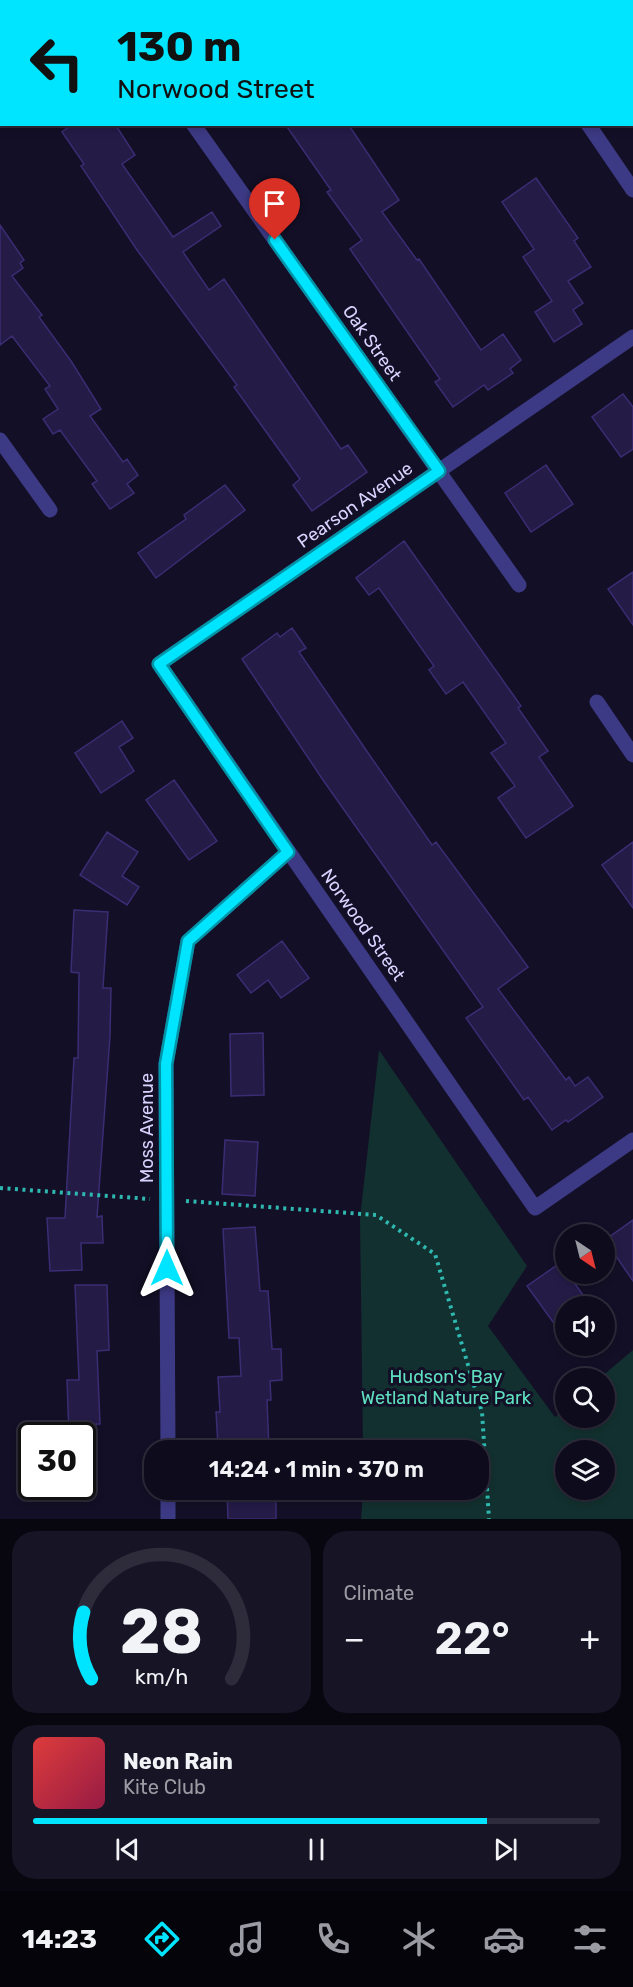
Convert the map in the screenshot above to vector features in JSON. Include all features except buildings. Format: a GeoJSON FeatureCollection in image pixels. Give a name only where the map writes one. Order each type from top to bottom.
{"type":"FeatureCollection","features":[{"type":"Feature","properties":{"kind":"street","name":"Oak Street"},"geometry":{"type":"LineString","coordinates":[[194,126],[519,585]]}},
{"type":"Feature","properties":{"kind":"street"},"geometry":{"type":"LineString","coordinates":[[589,126],[633,190]]}},
{"type":"Feature","properties":{"kind":"street","name":"Pearson Avenue"},"geometry":{"type":"LineString","coordinates":[[159,664],[633,337]]}},
{"type":"Feature","properties":{"kind":"street"},"geometry":{"type":"LineString","coordinates":[[0,440],[50,510]]}},
{"type":"Feature","properties":{"kind":"street","name":"Norwood Street"},"geometry":{"type":"LineString","coordinates":[[159,664],[535,1208],[633,1140]]}},
{"type":"Feature","properties":{"kind":"street"},"geometry":{"type":"LineString","coordinates":[[597,702],[633,755]]}},
{"type":"Feature","properties":{"kind":"street","name":"Moss Avenue"},"geometry":{"type":"LineString","coordinates":[[168,1440],[166,1064],[188,941],[288,852]]}},
{"type":"Feature","properties":{"kind":"street"},"geometry":{"type":"LineString","coordinates":[[168,1500],[168,1519]]}},
{"type":"Feature","properties":{"kind":"path"},"geometry":{"type":"LineString","coordinates":[[0,1188],[151,1199]]}},
{"type":"Feature","properties":{"kind":"path"},"geometry":{"type":"LineString","coordinates":[[186,1201],[376,1215],[435,1254],[482,1412],[489,1519]]}},
{"type":"Feature","properties":{"kind":"green space","name":"Hudson's Bay Wetland Nature Park"},"geometry":{"type":"Polygon","coordinates":[[[379,1050],[527,1266],[488,1326],[555,1417],[555,1428],[615,1428],[615,1368],[612,1368],[633,1350],[633,1519],[361,1519],[362,1500],[489,1500],[489,1440],[363,1440],[360,1218],[379,1050]]]}},
{"type":"Feature","properties":{"kind":"route"},"geometry":{"type":"LineString","coordinates":[[167,1268],[166,1064],[188,941],[288,852],[159,664],[439,471],[275,240]]}}]}
